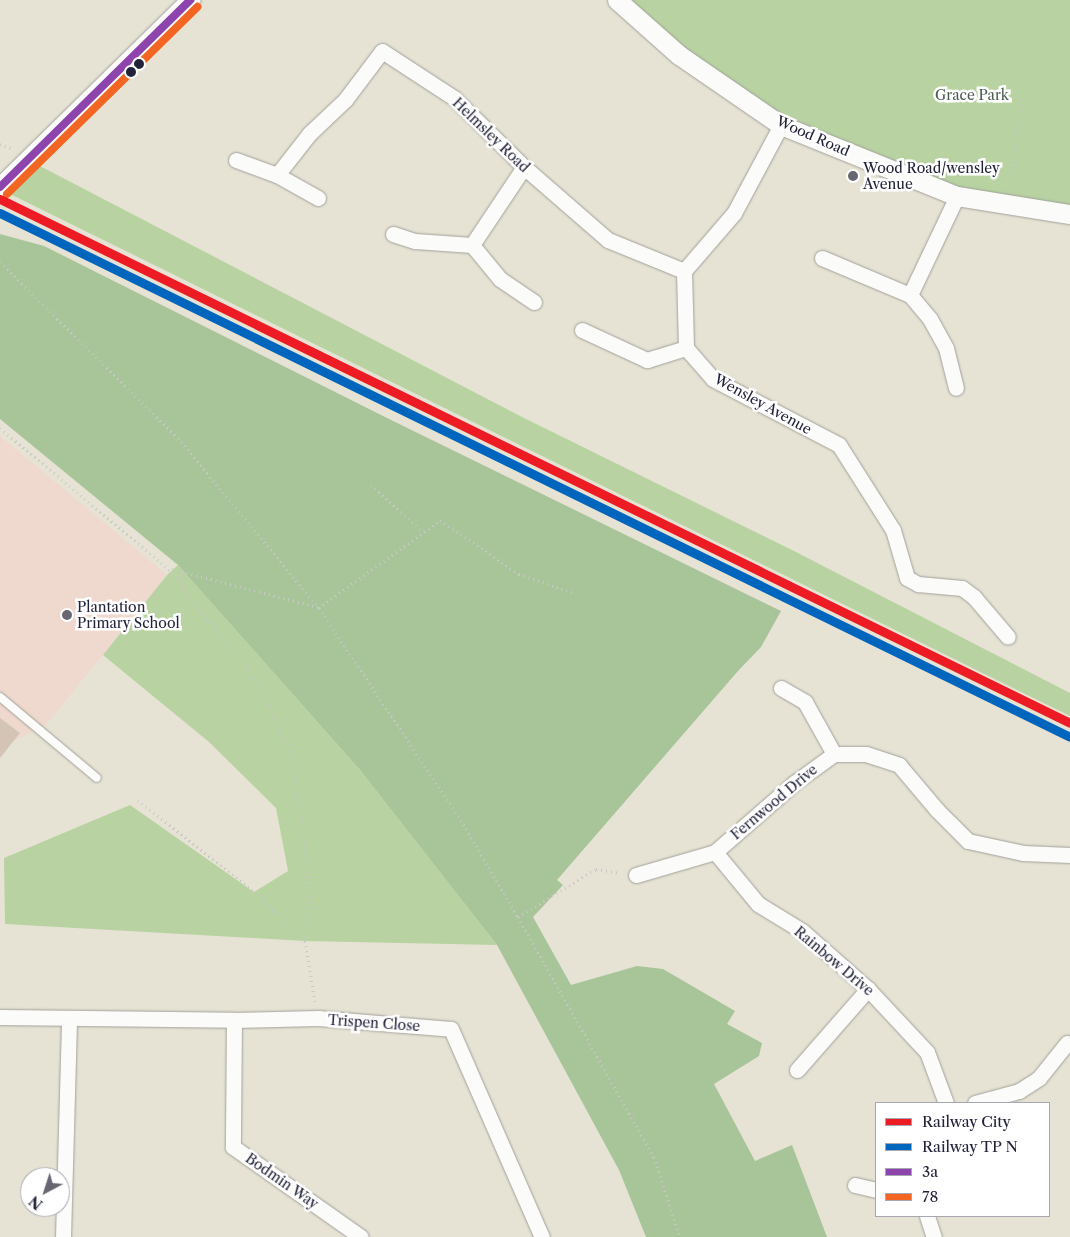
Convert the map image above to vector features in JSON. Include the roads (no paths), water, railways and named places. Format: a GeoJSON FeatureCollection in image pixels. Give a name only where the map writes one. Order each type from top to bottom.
{"type":"FeatureCollection","features":[{"type":"Feature","properties":{"kind":"street"},"geometry":{"type":"LineString","coordinates":[[0,187],[190,0]]}},
{"type":"Feature","properties":{"kind":"street","name":"Wood Road"},"geometry":{"type":"LineString","coordinates":[[617,0],[679,55],[781,125],[957,196],[1070,214]]}},
{"type":"Feature","properties":{"kind":"street","name":"Helmsley Road"},"geometry":{"type":"LineString","coordinates":[[277,175],[309,134],[345,100],[382,51],[454,98],[524,167],[608,240],[684,271]]}},
{"type":"Feature","properties":{"kind":"street"},"geometry":{"type":"LineString","coordinates":[[582,330],[648,360],[686,348],[684,271],[734,213],[781,125]]}},
{"type":"Feature","properties":{"kind":"street"},"geometry":{"type":"LineString","coordinates":[[236,160],[277,175],[318,198]]}},
{"type":"Feature","properties":{"kind":"street"},"geometry":{"type":"LineString","coordinates":[[472,245],[524,167]]}},
{"type":"Feature","properties":{"kind":"street"},"geometry":{"type":"LineString","coordinates":[[910,295],[957,196]]}},
{"type":"Feature","properties":{"kind":"street"},"geometry":{"type":"LineString","coordinates":[[393,234],[415,241],[472,245],[500,278],[534,302]]}},
{"type":"Feature","properties":{"kind":"street"},"geometry":{"type":"LineString","coordinates":[[822,258],[910,295],[930,319],[946,348],[956,388]]}},
{"type":"Feature","properties":{"kind":"street","name":"Wensley Avenue"},"geometry":{"type":"LineString","coordinates":[[686,348],[713,379],[839,445],[893,530],[906,578],[918,584],[962,588],[974,597],[1008,637]]}},
{"type":"Feature","properties":{"kind":"street"},"geometry":{"type":"LineString","coordinates":[[781,688],[805,702],[834,754],[866,754],[899,766],[937,810],[968,840],[1023,853],[1070,855]]}},
{"type":"Feature","properties":{"kind":"street","name":"Fernwood Drive"},"geometry":{"type":"LineString","coordinates":[[715,852],[794,783],[834,754]]}},
{"type":"Feature","properties":{"kind":"street"},"geometry":{"type":"LineString","coordinates":[[636,876],[715,852]]}},
{"type":"Feature","properties":{"kind":"street","name":"Rainbow Drive"},"geometry":{"type":"LineString","coordinates":[[715,852],[758,904],[802,931],[868,989],[927,1052],[946,1102]]}},
{"type":"Feature","properties":{"kind":"street"},"geometry":{"type":"LineString","coordinates":[[797,1070],[868,989]]}},
{"type":"Feature","properties":{"kind":"street","name":"Trispen Close"},"geometry":{"type":"LineString","coordinates":[[0,1016],[234,1020],[318,1018],[451,1029],[542,1237]]}},
{"type":"Feature","properties":{"kind":"street"},"geometry":{"type":"LineString","coordinates":[[63,1237],[69,1018]]}},
{"type":"Feature","properties":{"kind":"street","name":"Bodmin Way"},"geometry":{"type":"LineString","coordinates":[[234,1020],[234,1148],[361,1237]]}},
{"type":"Feature","properties":{"kind":"street"},"geometry":{"type":"LineString","coordinates":[[979,1102],[1019,1091],[1038,1078],[1067,1043]]}},
{"type":"Feature","properties":{"kind":"street"},"geometry":{"type":"LineString","coordinates":[[855,1185],[875,1190]]}},
{"type":"Feature","properties":{"kind":"street"},"geometry":{"type":"LineString","coordinates":[[926,1217],[934,1237]]}},
{"type":"Feature","properties":{"kind":"lane"},"geometry":{"type":"LineString","coordinates":[[0,697],[97,778]]}},
{"type":"Feature","properties":{"kind":"rail line","name":"City"},"geometry":{"type":"LineString","coordinates":[[0,199],[1070,723]]}},
{"type":"Feature","properties":{"kind":"place","name":"Wood Road/wensley Avenue"},"geometry":{"type":"Point","coordinates":[853,176]}},
{"type":"Feature","properties":{"kind":"place","name":"Plantation Primary School"},"geometry":{"type":"Point","coordinates":[67,615]}},
{"type":"Feature","properties":{"kind":"park label","name":"Grace Park"},"geometry":{"type":"Point","coordinates":[972,95]}}]}
